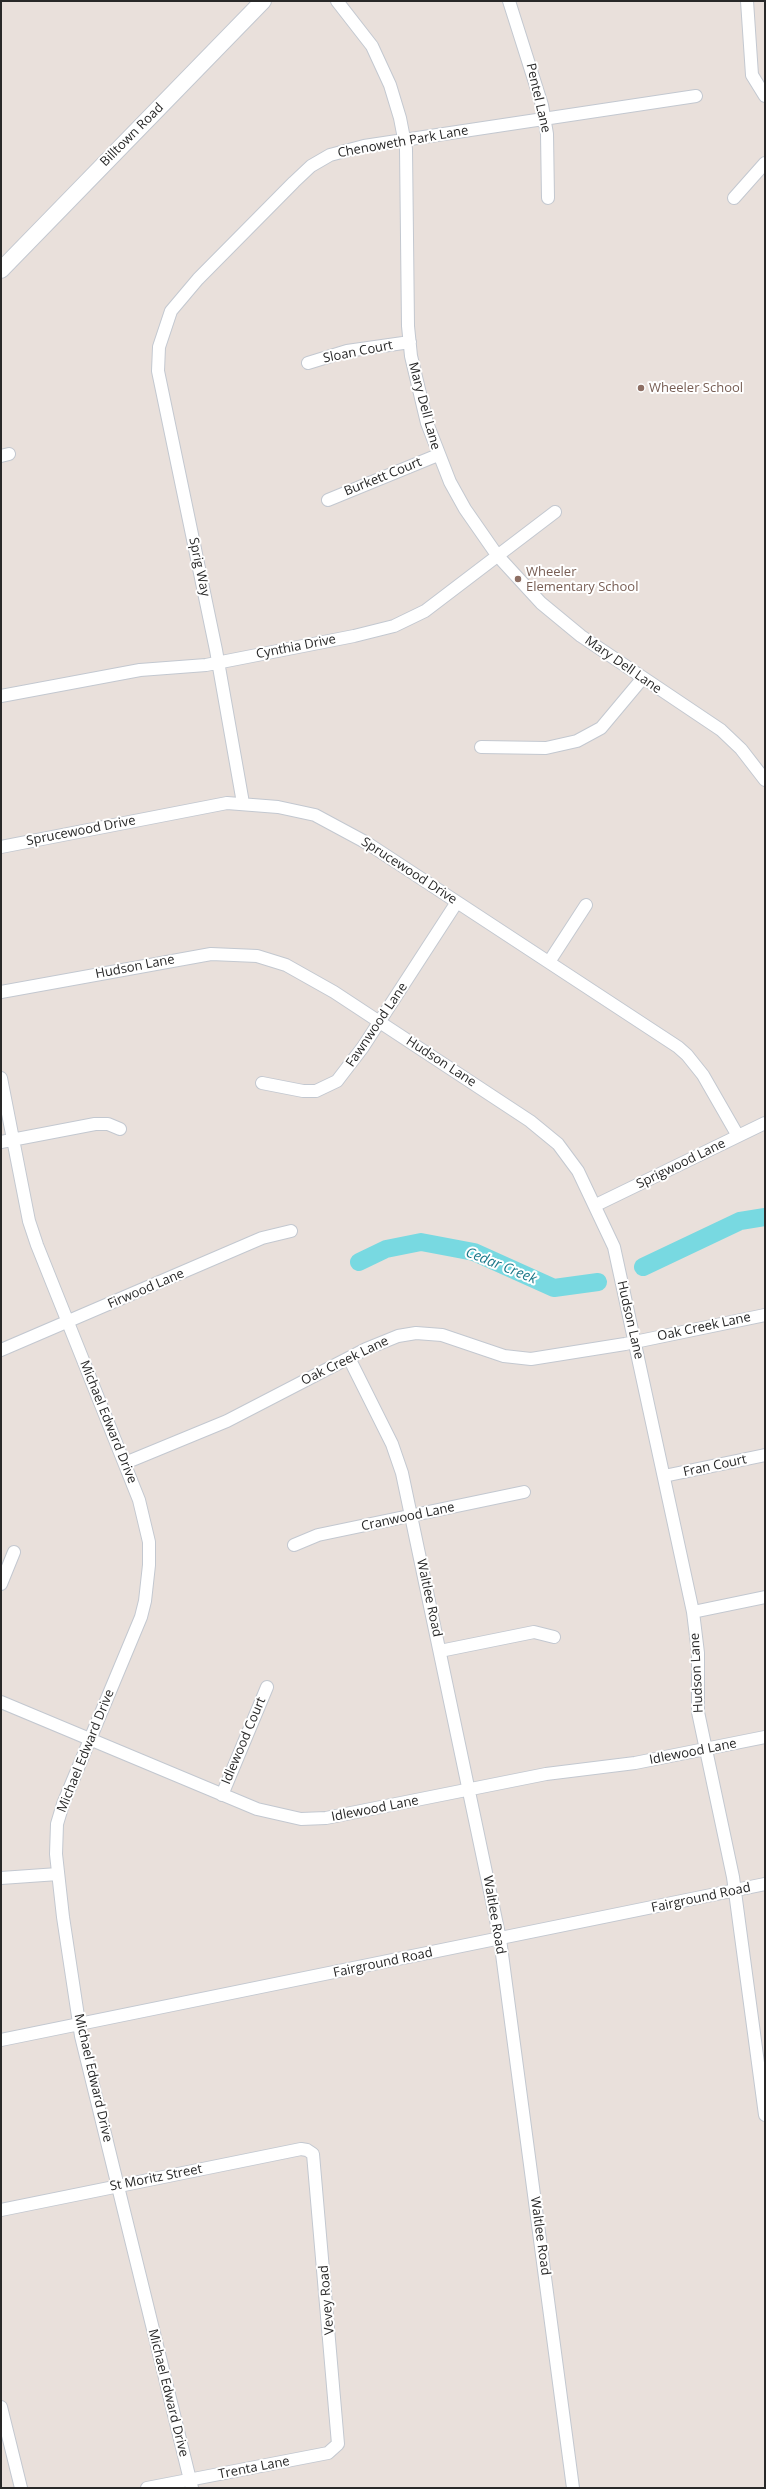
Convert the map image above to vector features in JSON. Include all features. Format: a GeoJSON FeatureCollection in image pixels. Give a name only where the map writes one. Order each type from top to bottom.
{"type":"FeatureCollection","features":[{"type":"Feature","properties":{"kind":"main road","name":"Billtown Road"},"geometry":{"type":"LineString","coordinates":[[1,270],[263,1]]}},
{"type":"Feature","properties":{"kind":"street","name":"Mary Dell Lane"},"geometry":{"type":"LineString","coordinates":[[337,1],[359,27],[381,63],[400,118],[404,140],[410,342],[417,390],[438,454],[466,509],[497,555],[540,603],[562,622],[642,679],[721,730],[741,750],[765,780]]}},
{"type":"Feature","properties":{"kind":"street","name":"Pentel Lane"},"geometry":{"type":"LineString","coordinates":[[509,1],[537,83],[544,118],[547,134],[548,198]]}},
{"type":"Feature","properties":{"kind":"street"},"geometry":{"type":"LineString","coordinates":[[746,1],[749,54],[752,75],[765,96]]}},
{"type":"Feature","properties":{"kind":"street","name":"Chenoweth Park Lane"},"geometry":{"type":"LineString","coordinates":[[162,332],[178,301],[311,166],[341,151],[544,118],[696,96]]}},
{"type":"Feature","properties":{"kind":"street"},"geometry":{"type":"LineString","coordinates":[[734,198],[765,163]]}},
{"type":"Feature","properties":{"kind":"street","name":"Sprig Way"},"geometry":{"type":"LineString","coordinates":[[162,332],[158,357],[158,371],[218,662],[243,803]]}},
{"type":"Feature","properties":{"kind":"street","name":"Sloan Court"},"geometry":{"type":"LineString","coordinates":[[308,363],[347,351],[410,342]]}},
{"type":"Feature","properties":{"kind":"street","name":"Burkett Court"},"geometry":{"type":"LineString","coordinates":[[328,500],[438,454]]}},
{"type":"Feature","properties":{"kind":"street","name":"Cynthia Drive"},"geometry":{"type":"LineString","coordinates":[[1,696],[140,670],[218,662],[354,636],[394,626],[424,611],[555,512]]}},
{"type":"Feature","properties":{"kind":"street"},"geometry":{"type":"LineString","coordinates":[[481,748],[546,748],[577,741],[601,728],[642,679]]}},
{"type":"Feature","properties":{"kind":"street","name":"Sprucewood Drive"},"geometry":{"type":"LineString","coordinates":[[1,847],[227,803],[243,803],[278,807],[315,815],[367,843],[549,962],[687,1055],[703,1075],[738,1136]]}},
{"type":"Feature","properties":{"kind":"street","name":"Fawnwood Lane"},"geometry":{"type":"LineString","coordinates":[[262,1083],[303,1091],[316,1091],[331,1086],[346,1072],[457,902]]}},
{"type":"Feature","properties":{"kind":"street"},"geometry":{"type":"LineString","coordinates":[[549,962],[586,905]]}},
{"type":"Feature","properties":{"kind":"street","name":"Hudson Lane"},"geometry":{"type":"LineString","coordinates":[[1,992],[191,956],[233,954],[257,956],[299,972],[380,1022],[547,1133],[567,1154],[596,1205],[614,1247],[636,1342],[693,1612],[698,1653],[698,1712],[735,1890],[765,2115]]}},
{"type":"Feature","properties":{"kind":"street","name":"Michael Edward Drive"},"geometry":{"type":"LineString","coordinates":[[1,1078],[7,1141],[29,1221],[67,1322],[144,1512],[149,1542],[149,1565],[145,1601],[137,1628],[63,1804],[57,1824],[58,1874],[79,2024],[190,2484]]}},
{"type":"Feature","properties":{"kind":"street","name":"Sprigwood Lane"},"geometry":{"type":"LineString","coordinates":[[596,1205],[765,1123]]}},
{"type":"Feature","properties":{"kind":"street"},"geometry":{"type":"LineString","coordinates":[[7,1141],[100,1124],[120,1129]]}},
{"type":"Feature","properties":{"kind":"street","name":"Firwood Lane"},"geometry":{"type":"LineString","coordinates":[[1,1350],[262,1238],[291,1231]]}},
{"type":"Feature","properties":{"kind":"street","name":"Oak Creek Lane"},"geometry":{"type":"LineString","coordinates":[[125,1463],[227,1420],[379,1343],[416,1333],[442,1335],[504,1356],[531,1359],[636,1342],[765,1315]]}},
{"type":"Feature","properties":{"kind":"street","name":"Waltlee Road"},"geometry":{"type":"LineString","coordinates":[[349,1358],[392,1444],[402,1473],[500,1939],[573,2488]]}},
{"type":"Feature","properties":{"kind":"street","name":"Fran Court"},"geometry":{"type":"LineString","coordinates":[[664,1476],[765,1455]]}},
{"type":"Feature","properties":{"kind":"street","name":"Cranwood Lane"},"geometry":{"type":"LineString","coordinates":[[294,1545],[318,1536],[524,1492]]}},
{"type":"Feature","properties":{"kind":"street"},"geometry":{"type":"LineString","coordinates":[[1,1584],[14,1552]]}},
{"type":"Feature","properties":{"kind":"street"},"geometry":{"type":"LineString","coordinates":[[693,1612],[765,1596]]}},
{"type":"Feature","properties":{"kind":"street"},"geometry":{"type":"LineString","coordinates":[[440,1651],[534,1632],[554,1637]]}},
{"type":"Feature","properties":{"kind":"street","name":"Idlewood Court"},"geometry":{"type":"LineString","coordinates":[[222,1795],[267,1688]]}},
{"type":"Feature","properties":{"kind":"street","name":"Idlewood Lane"},"geometry":{"type":"LineString","coordinates":[[1,1702],[222,1795],[274,1814],[315,1819],[546,1774],[635,1764],[765,1737]]}},
{"type":"Feature","properties":{"kind":"street"},"geometry":{"type":"LineString","coordinates":[[1,1878],[58,1874]]}},
{"type":"Feature","properties":{"kind":"street","name":"Fairground Road"},"geometry":{"type":"LineString","coordinates":[[1,2040],[765,1884]]}},
{"type":"Feature","properties":{"kind":"street","name":"St Moritz Street"},"geometry":{"type":"LineString","coordinates":[[1,2210],[118,2185],[301,2150],[311,2152]]}},
{"type":"Feature","properties":{"kind":"street","name":"Vevey Road"},"geometry":{"type":"LineString","coordinates":[[311,2152],[314,2158],[338,2432],[338,2444],[336,2449]]}},
{"type":"Feature","properties":{"kind":"street"},"geometry":{"type":"LineString","coordinates":[[1,2407],[21,2488]]}},
{"type":"Feature","properties":{"kind":"street","name":"Trenta Lane"},"geometry":{"type":"LineString","coordinates":[[147,2488],[190,2484],[328,2453],[336,2449]]}},
{"type":"Feature","properties":{"kind":"waterway","name":"Cedar Creek"},"geometry":{"type":"LineString","coordinates":[[643,1267],[740,1221],[765,1217]]}},
{"type":"Feature","properties":{"kind":"waterway","name":"Cedar Creek"},"geometry":{"type":"LineString","coordinates":[[359,1262],[386,1249],[421,1242],[474,1252],[554,1288],[598,1282]]}},
{"type":"Feature","properties":{"kind":"place","name":"Wheeler School"},"geometry":{"type":"Point","coordinates":[641,388]}},
{"type":"Feature","properties":{"kind":"place","name":"Wheeler Elementary School"},"geometry":{"type":"Point","coordinates":[518,579]}}]}
